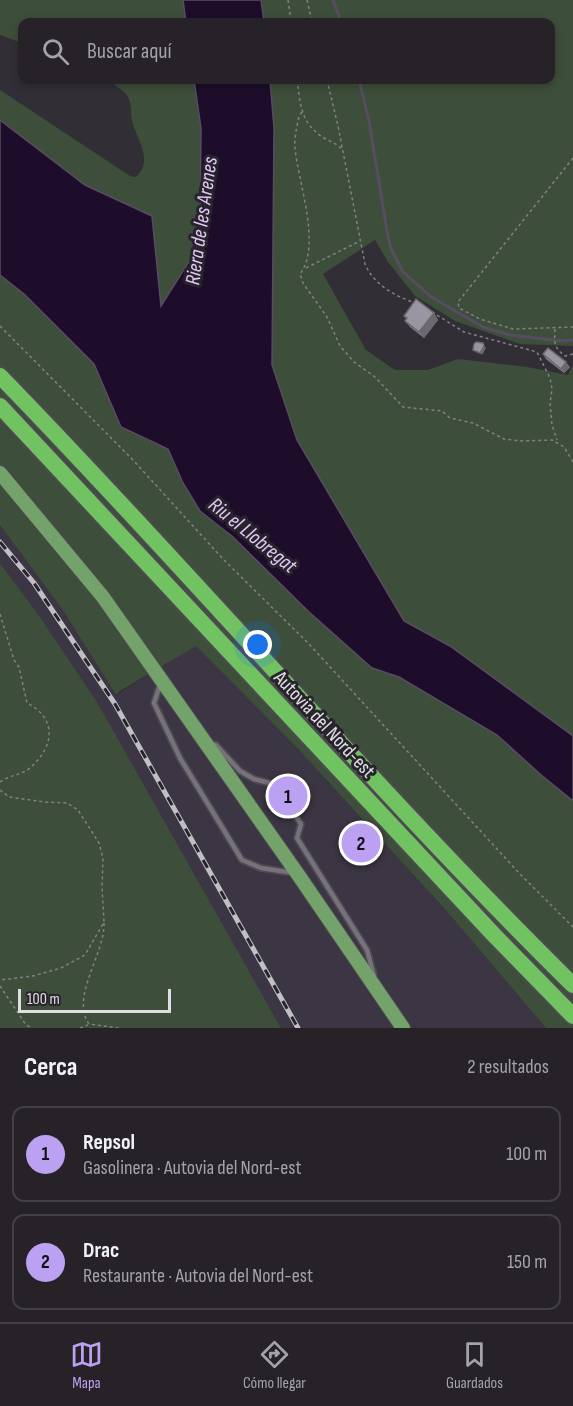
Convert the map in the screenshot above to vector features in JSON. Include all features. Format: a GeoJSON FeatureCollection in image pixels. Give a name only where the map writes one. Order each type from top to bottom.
{"type":"FeatureCollection","features":[{"type":"Feature","properties":{"kind":"highway","name":"Autovia del Nord-est"},"geometry":{"type":"LineString","coordinates":[[0,376],[451,859],[573,985]]}},
{"type":"Feature","properties":{"kind":"highway","name":"Autovia del Nord-est"},"geometry":{"type":"LineString","coordinates":[[0,406],[494,935],[573,1016]]}},
{"type":"Feature","properties":{"kind":"main road"},"geometry":{"type":"LineString","coordinates":[[0,473],[103,597],[403,1028]]}},
{"type":"Feature","properties":{"kind":"lane"},"geometry":{"type":"LineString","coordinates":[[162,680],[154,703],[180,758],[242,860],[261,868],[297,873]]}},
{"type":"Feature","properties":{"kind":"lane"},"geometry":{"type":"LineString","coordinates":[[205,742],[216,746],[240,771],[254,779],[273,784],[301,824],[297,838],[367,950],[378,993]]}},
{"type":"Feature","properties":{"kind":"path"},"geometry":{"type":"LineString","coordinates":[[288,0],[290,18]]}},
{"type":"Feature","properties":{"kind":"path"},"geometry":{"type":"LineString","coordinates":[[307,0],[311,18]]}},
{"type":"Feature","properties":{"kind":"path"},"geometry":{"type":"LineString","coordinates":[[298,84],[305,120],[317,133],[343,149]]}},
{"type":"Feature","properties":{"kind":"path"},"geometry":{"type":"LineString","coordinates":[[328,84],[365,264],[373,277],[396,296],[419,304]]}},
{"type":"Feature","properties":{"kind":"path"},"geometry":{"type":"LineString","coordinates":[[302,112],[299,116],[295,145],[310,234],[309,255],[300,274],[303,283],[327,317],[340,346],[354,363],[375,377],[403,407],[442,411],[450,418],[473,423],[504,439],[552,440],[564,447],[573,462]]}},
{"type":"Feature","properties":{"kind":"path"},"geometry":{"type":"LineString","coordinates":[[573,158],[458,302],[459,308],[500,327],[522,330],[573,327]]}},
{"type":"Feature","properties":{"kind":"path"},"geometry":{"type":"LineString","coordinates":[[304,269],[361,240]]}},
{"type":"Feature","properties":{"kind":"path"},"geometry":{"type":"LineString","coordinates":[[428,309],[464,332],[537,352],[550,378],[552,425],[557,442]]}},
{"type":"Feature","properties":{"kind":"path"},"geometry":{"type":"LineString","coordinates":[[0,326],[133,460],[223,559],[309,644],[519,873],[573,927]]}},
{"type":"Feature","properties":{"kind":"path"},"geometry":{"type":"LineString","coordinates":[[555,328],[556,350],[565,356],[573,354]]}},
{"type":"Feature","properties":{"kind":"path"},"geometry":{"type":"LineString","coordinates":[[0,614],[14,660],[19,667],[27,702],[41,712],[50,731],[49,741],[43,753],[29,769],[0,782]]}},
{"type":"Feature","properties":{"kind":"path"},"geometry":{"type":"LineString","coordinates":[[0,790],[9,797],[67,803],[78,810],[99,843],[103,858],[104,933],[83,1005],[88,1024]]}},
{"type":"Feature","properties":{"kind":"path"},"geometry":{"type":"LineString","coordinates":[[0,980],[33,976],[61,968],[85,955],[104,922]]}},
{"type":"Feature","properties":{"kind":"path"},"geometry":{"type":"LineString","coordinates":[[0,986],[26,1025],[32,1028]]}},
{"type":"Feature","properties":{"kind":"path"},"geometry":{"type":"LineString","coordinates":[[80,1028],[88,1024],[119,1028]]}},
{"type":"Feature","properties":{"kind":"shaded area"},"geometry":{"type":"Polygon","coordinates":[[[0,525],[62,609],[116,695],[196,645],[298,749],[444,908],[546,1028],[281,1028],[35,610],[0,563],[0,525]]]}},
{"type":"Feature","properties":{"kind":"green space"},"geometry":{"type":"Polygon","coordinates":[[[0,0],[183,0],[185,18],[18,18],[18,42],[0,35],[0,0]]]}},
{"type":"Feature","properties":{"kind":"green space"},"geometry":{"type":"Polygon","coordinates":[[[261,0],[573,0],[573,346],[520,344],[455,321],[415,296],[388,262],[375,240],[323,274],[366,350],[395,370],[428,370],[458,359],[527,367],[568,375],[573,365],[573,736],[450,646],[404,621],[297,440],[272,365],[274,128],[270,84],[555,84],[555,18],[263,18],[261,0]]]}},
{"type":"Feature","properties":{"kind":"green space"},"geometry":{"type":"Polygon","coordinates":[[[113,84],[195,84],[201,128],[200,244],[160,307],[152,216],[85,185],[0,120],[0,90],[130,176],[136,177],[144,164],[143,150],[132,121],[130,101],[126,94],[113,84]]]}},
{"type":"Feature","properties":{"kind":"green space"},"geometry":{"type":"Polygon","coordinates":[[[0,275],[24,294],[94,364],[121,427],[168,449],[183,483],[200,511],[233,537],[372,668],[399,677],[497,735],[573,801],[573,1028],[546,1028],[444,908],[298,749],[196,646],[116,695],[62,609],[0,525],[0,275]]]}},
{"type":"Feature","properties":{"kind":"green space"},"geometry":{"type":"Polygon","coordinates":[[[0,563],[35,610],[97,702],[281,1028],[0,1028],[0,563]]]}},
{"type":"Feature","properties":{"kind":"water"},"geometry":{"type":"Polygon","coordinates":[[[183,0],[261,0],[263,18],[185,18],[183,0]]]}},
{"type":"Feature","properties":{"kind":"water"},"geometry":{"type":"Polygon","coordinates":[[[195,84],[270,84],[274,128],[272,365],[297,440],[404,621],[450,646],[573,736],[573,801],[497,735],[399,677],[372,668],[309,612],[233,537],[200,511],[183,483],[168,449],[121,427],[94,364],[24,294],[0,275],[0,120],[85,185],[152,216],[161,306],[200,244],[201,128],[195,84]]]}},
{"type":"Feature","properties":{"kind":"building"},"geometry":{"type":"Polygon","coordinates":[[[416,299],[434,313],[419,332],[405,321],[407,318],[404,316],[416,299]]]}},
{"type":"Feature","properties":{"kind":"building"},"geometry":{"type":"Polygon","coordinates":[[[476,342],[483,343],[484,346],[480,353],[473,350],[476,342]]]}},
{"type":"Feature","properties":{"kind":"building"},"geometry":{"type":"Polygon","coordinates":[[[548,348],[566,362],[561,369],[543,354],[548,348]]]}},
{"type":"Feature","properties":{"kind":"waterway"},"geometry":{"type":"LineString","coordinates":[[333,0],[340,18]]}},
{"type":"Feature","properties":{"kind":"waterway"},"geometry":{"type":"LineString","coordinates":[[360,84],[369,121],[388,237],[391,249],[403,272],[430,296],[483,327],[510,335],[562,341],[573,340]]}},
{"type":"Feature","properties":{"kind":"railway"},"geometry":{"type":"LineString","coordinates":[[0,542],[34,583],[115,704],[298,1028]]}},
{"type":"Feature","properties":{"kind":"place","name":"Repsol"},"geometry":{"type":"Point","coordinates":[288,796]}},
{"type":"Feature","properties":{"kind":"place","name":"Drac"},"geometry":{"type":"Point","coordinates":[361,843]}},
{"type":"Feature","properties":{"kind":"water label","name":"Riera de les Arenes"},"geometry":{"type":"Point","coordinates":[201,221]}},
{"type":"Feature","properties":{"kind":"water label","name":"Riu el Llobregat"},"geometry":{"type":"Point","coordinates":[253,535]}}]}
